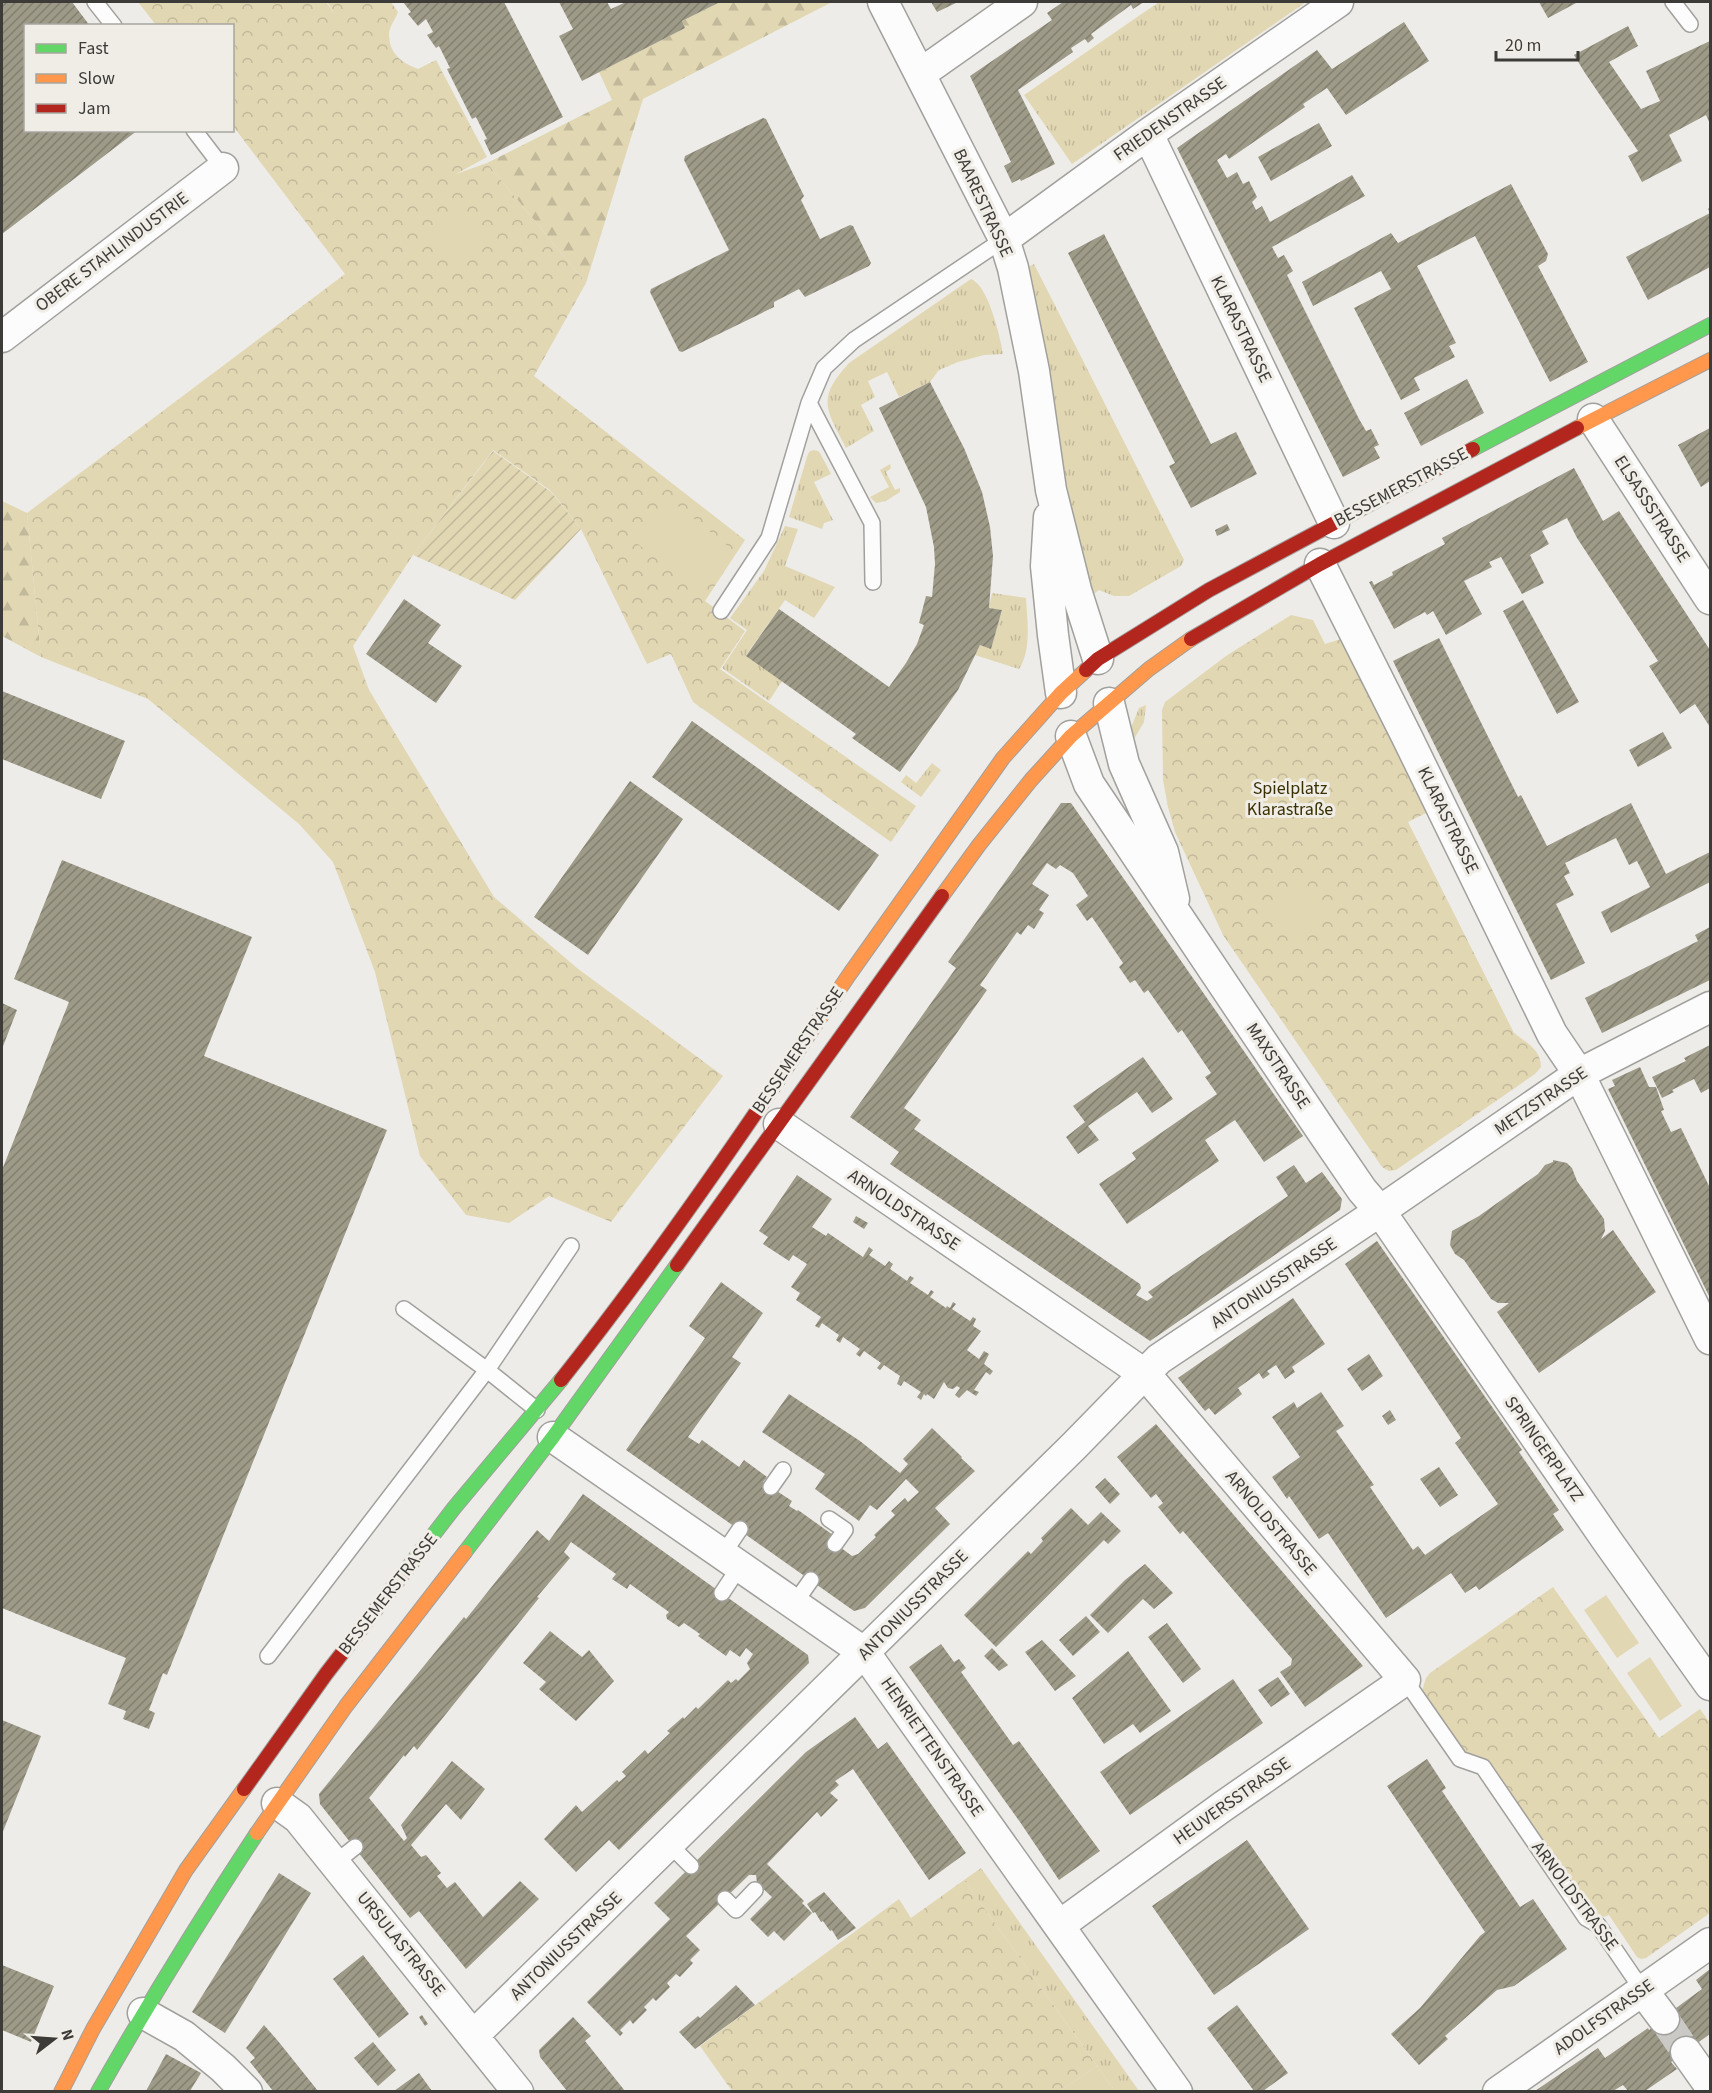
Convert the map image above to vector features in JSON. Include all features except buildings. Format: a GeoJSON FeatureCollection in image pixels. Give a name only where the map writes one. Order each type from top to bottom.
{"type":"FeatureCollection","features":[{"type":"Feature","properties":{"kind":"street","name":"BAARESTRASSE"},"geometry":{"type":"LineString","coordinates":[[883,2],[1004,239],[1013,268],[1034,371],[1051,490],[1076,590],[1099,665]]}},
{"type":"Feature","properties":{"kind":"street"},"geometry":{"type":"LineString","coordinates":[[920,74],[1022,2]]}},
{"type":"Feature","properties":{"kind":"street","name":"FRIEDENSTRASSE"},"geometry":{"type":"LineString","coordinates":[[1004,239],[1148,134],[1338,2]]}},
{"type":"Feature","properties":{"kind":"street","name":"KLARASTRASSE"},"geometry":{"type":"LineString","coordinates":[[1148,134],[1335,524]]}},
{"type":"Feature","properties":{"kind":"street","name":"OBERE STAHLINDUSTRIE"},"geometry":{"type":"LineString","coordinates":[[2,337],[223,168]]}},
{"type":"Feature","properties":{"kind":"street","name":"BESSEMERSTRASSE"},"geometry":{"type":"LineString","coordinates":[[62,2091],[93,2029],[179,1879],[346,1706],[545,1423],[779,1124],[979,846],[1031,780],[1099,665],[1209,590],[1446,463],[1710,326]]}},
{"type":"Feature","properties":{"kind":"street","name":"BESSEMERSTRASSE"},"geometry":{"type":"LineString","coordinates":[[98,2091],[208,1907],[262,1793],[326,1674],[454,1508],[545,1423],[612,1316],[698,1198],[849,975],[1003,758],[1067,717],[1108,697],[1201,632],[1320,564],[1593,419],[1710,360]]}},
{"type":"Feature","properties":{"kind":"street","name":"ELSASSSTRASSE"},"geometry":{"type":"LineString","coordinates":[[1593,419],[1710,599]]}},
{"type":"Feature","properties":{"kind":"street","name":"BAARESTRASSE"},"geometry":{"type":"LineString","coordinates":[[1051,490],[1046,566],[1053,635],[1067,717]]}},
{"type":"Feature","properties":{"kind":"street","name":"KLARASTRASSE"},"geometry":{"type":"LineString","coordinates":[[1320,564],[1552,1034],[1579,1074]]}},
{"type":"Feature","properties":{"kind":"street","name":"MAXSTRASSE"},"geometry":{"type":"LineString","coordinates":[[1108,697],[1124,764],[1163,852],[1179,919]]}},
{"type":"Feature","properties":{"kind":"street","name":"MAXSTRASSE"},"geometry":{"type":"LineString","coordinates":[[1067,717],[1089,784],[1351,1174],[1380,1211]]}},
{"type":"Feature","properties":{"kind":"street","name":"METZSTRASSE"},"geometry":{"type":"LineString","coordinates":[[1380,1211],[1579,1074],[1710,1007]]}},
{"type":"Feature","properties":{"kind":"street"},"geometry":{"type":"LineString","coordinates":[[1579,1074],[1710,1339]]}},
{"type":"Feature","properties":{"kind":"street","name":"ARNOLDSTRASSE"},"geometry":{"type":"LineString","coordinates":[[779,1124],[1146,1375],[1405,1680]]}},
{"type":"Feature","properties":{"kind":"street","name":"ANTONIUSSTRASSE"},"geometry":{"type":"LineString","coordinates":[[474,2035],[865,1653],[1146,1375],[1159,1359],[1380,1211]]}},
{"type":"Feature","properties":{"kind":"street","name":"SPRINGERPLATZ"},"geometry":{"type":"LineString","coordinates":[[1380,1211],[1710,1685]]}},
{"type":"Feature","properties":{"kind":"street","name":"HENRIETTENSTRASSE"},"geometry":{"type":"LineString","coordinates":[[545,1423],[731,1560],[865,1653],[1177,2091]]}},
{"type":"Feature","properties":{"kind":"street","name":"HEUVERSSTRASSE"},"geometry":{"type":"LineString","coordinates":[[1060,1925],[1222,1807],[1405,1680]]}},
{"type":"Feature","properties":{"kind":"street","name":"URSULASTRASSE"},"geometry":{"type":"LineString","coordinates":[[262,1793],[345,1855],[474,2035],[518,2091]]}},
{"type":"Feature","properties":{"kind":"street","name":"ADOLFSTRASSE"},"geometry":{"type":"LineString","coordinates":[[1498,2091],[1710,1943]]}},
{"type":"Feature","properties":{"kind":"street","name":"ARNOLDSTRASSE"},"geometry":{"type":"LineString","coordinates":[[1643,1990],[1664,2019]]}},
{"type":"Feature","properties":{"kind":"street"},"geometry":{"type":"LineString","coordinates":[[143,2013],[184,2036],[247,2091]]}},
{"type":"Feature","properties":{"kind":"street"},"geometry":{"type":"LineString","coordinates":[[1686,2052],[1710,2086]]}},
{"type":"Feature","properties":{"kind":"lane"},"geometry":{"type":"LineString","coordinates":[[95,2],[112,24]]}},
{"type":"Feature","properties":{"kind":"lane"},"geometry":{"type":"LineString","coordinates":[[1673,2],[1690,24]]}},
{"type":"Feature","properties":{"kind":"lane"},"geometry":{"type":"LineString","coordinates":[[196,132],[223,168]]}},
{"type":"Feature","properties":{"kind":"lane"},"geometry":{"type":"LineString","coordinates":[[721,611],[768,538],[809,403],[824,368],[854,340],[1004,239]]}},
{"type":"Feature","properties":{"kind":"lane"},"geometry":{"type":"LineString","coordinates":[[809,403],[872,523],[873,582]]}},
{"type":"Feature","properties":{"kind":"lane"},"geometry":{"type":"LineString","coordinates":[[267,1656],[487,1370],[571,1246]]}},
{"type":"Feature","properties":{"kind":"lane"},"geometry":{"type":"LineString","coordinates":[[404,1309],[487,1370],[545,1423]]}},
{"type":"Feature","properties":{"kind":"lane"},"geometry":{"type":"LineString","coordinates":[[771,1487],[783,1470]]}},
{"type":"Feature","properties":{"kind":"lane"},"geometry":{"type":"LineString","coordinates":[[829,1519],[845,1530],[836,1544]]}},
{"type":"Feature","properties":{"kind":"lane"},"geometry":{"type":"LineString","coordinates":[[722,1593],[740,1529]]}},
{"type":"Feature","properties":{"kind":"lane"},"geometry":{"type":"LineString","coordinates":[[794,1604],[811,1580]]}},
{"type":"Feature","properties":{"kind":"lane","name":"ARNOLDSTRASSE"},"geometry":{"type":"LineString","coordinates":[[1405,1680],[1460,1759],[1483,1767],[1586,1918],[1598,1925],[1643,1990]]}},
{"type":"Feature","properties":{"kind":"lane"},"geometry":{"type":"LineString","coordinates":[[669,1845],[691,1866]]}},
{"type":"Feature","properties":{"kind":"lane"},"geometry":{"type":"LineString","coordinates":[[725,1899],[736,1910],[755,1890]]}},
{"type":"Feature","properties":{"kind":"green space"},"geometry":{"type":"Polygon","coordinates":[[[138,2],[326,2],[335,14],[327,2],[391,2],[398,12],[389,34],[394,52],[402,61],[418,69],[436,60],[487,157],[456,174],[487,163],[586,283],[534,376],[745,540],[705,601],[745,631],[720,669],[916,806],[891,842],[693,702],[671,654],[647,664],[581,529],[551,491],[493,450],[413,555],[353,646],[369,690],[494,897],[577,968],[723,1076],[611,1222],[549,1196],[509,1223],[466,1215],[420,1156],[375,972],[333,862],[299,824],[148,699],[41,657],[27,513],[345,274],[234,127],[234,24],[155,24],[138,2]]]}},
{"type":"Feature","properties":{"kind":"green space"},"geometry":{"type":"Polygon","coordinates":[[[720,2],[832,2],[643,99],[586,283],[487,163],[612,100],[599,72],[685,28],[682,21],[720,2]]]}},
{"type":"Feature","properties":{"kind":"green space"},"geometry":{"type":"Polygon","coordinates":[[[1159,2],[1306,2],[1072,164],[1024,95],[1159,2]]]}},
{"type":"Feature","properties":{"kind":"green space"},"geometry":{"type":"Polygon","coordinates":[[[459,215],[486,244],[457,271],[430,242],[459,215]]]}},
{"type":"Feature","properties":{"kind":"green space"},"geometry":{"type":"Polygon","coordinates":[[[1034,264],[1184,560],[1181,566],[1129,596],[1114,596],[1099,590],[1091,596],[1082,573],[1041,335],[1027,268],[1034,264]]]}},
{"type":"Feature","properties":{"kind":"green space"},"geometry":{"type":"Polygon","coordinates":[[[971,279],[977,283],[988,301],[1003,354],[984,355],[958,362],[939,370],[930,382],[899,397],[887,372],[868,381],[875,397],[861,405],[874,431],[846,448],[833,423],[828,404],[828,395],[839,375],[849,363],[971,279]]]}},
{"type":"Feature","properties":{"kind":"green space"},"geometry":{"type":"Polygon","coordinates":[[[813,450],[820,453],[831,474],[814,482],[833,520],[824,523],[822,529],[789,517],[807,457],[813,450]]]}},
{"type":"Feature","properties":{"kind":"green space"},"geometry":{"type":"Polygon","coordinates":[[[493,451],[551,492],[581,529],[515,600],[413,555],[493,451]]]}},
{"type":"Feature","properties":{"kind":"green space"},"geometry":{"type":"Polygon","coordinates":[[[890,464],[891,468],[886,472],[895,490],[900,488],[900,492],[886,501],[876,503],[870,497],[889,487],[880,470],[890,464]]]}},
{"type":"Feature","properties":{"kind":"green space"},"geometry":{"type":"Polygon","coordinates":[[[668,498],[734,551],[700,593],[634,541],[668,498]]]}},
{"type":"Feature","properties":{"kind":"green space"},"geometry":{"type":"Polygon","coordinates":[[[2,501],[27,513],[41,657],[2,636],[2,501]]]}},
{"type":"Feature","properties":{"kind":"green space"},"geometry":{"type":"Polygon","coordinates":[[[785,526],[798,529],[785,566],[835,587],[814,618],[785,600],[746,655],[782,681],[769,701],[722,668],[747,630],[730,618],[764,571],[785,526]]]}},
{"type":"Feature","properties":{"kind":"green space"},"geometry":{"type":"Polygon","coordinates":[[[992,593],[1026,598],[1027,644],[1019,669],[975,655],[980,645],[991,648],[1002,611],[989,608],[992,593]]]}},
{"type":"Feature","properties":{"kind":"green space","name":"Spielplatz Klarastraße"},"geometry":{"type":"Polygon","coordinates":[[[1291,615],[1313,620],[1325,644],[1341,639],[1428,812],[1408,822],[1514,1033],[1536,1051],[1540,1061],[1541,1067],[1535,1074],[1396,1170],[1389,1171],[1382,1167],[1223,935],[1175,832],[1168,807],[1163,780],[1162,710],[1165,702],[1226,656],[1291,615]]]}},
{"type":"Feature","properties":{"kind":"green space"},"geometry":{"type":"Polygon","coordinates":[[[1146,705],[1144,722],[1131,744],[1130,730],[1139,708],[1146,705]]]}},
{"type":"Feature","properties":{"kind":"green space"},"geometry":{"type":"Polygon","coordinates":[[[932,763],[941,770],[921,797],[901,782],[906,775],[916,783],[932,763]]]}},
{"type":"Feature","properties":{"kind":"green space"},"geometry":{"type":"Polygon","coordinates":[[[1300,877],[1330,912],[1298,939],[1268,904],[1300,877]]]}},
{"type":"Feature","properties":{"kind":"green space"},"geometry":{"type":"Polygon","coordinates":[[[1553,1587],[1659,1738],[1700,1709],[1710,1723],[1710,1913],[1646,1958],[1637,1957],[1609,1915],[1603,1917],[1591,1910],[1487,1760],[1464,1752],[1422,1691],[1430,1673],[1553,1587]]]}},
{"type":"Feature","properties":{"kind":"green space"},"geometry":{"type":"Polygon","coordinates":[[[1606,1595],[1639,1643],[1617,1658],[1584,1610],[1606,1595]]]}},
{"type":"Feature","properties":{"kind":"green space"},"geometry":{"type":"Polygon","coordinates":[[[1650,1657],[1682,1706],[1660,1721],[1627,1673],[1650,1657]]]}},
{"type":"Feature","properties":{"kind":"green space"},"geometry":{"type":"Polygon","coordinates":[[[981,1868],[1139,2091],[1115,2091],[964,1880],[981,1868]]]}},
{"type":"Feature","properties":{"kind":"green space"},"geometry":{"type":"Polygon","coordinates":[[[964,1880],[1097,2066],[1060,2091],[732,2091],[700,2046],[899,1899],[911,1918],[964,1880]]]}},
{"type":"Feature","properties":{"kind":"green space"},"geometry":{"type":"Polygon","coordinates":[[[1097,2066],[1115,2091],[1060,2091],[1097,2066]]]}},
{"type":"Feature","properties":{"kind":"tunnel"},"geometry":{"type":"LineString","coordinates":[[1664,2019],[1686,2052]]}},
{"type":"Feature","properties":{"kind":"traffic: fast"},"geometry":{"type":"LineString","coordinates":[[1473,449],[1710,325]]}},
{"type":"Feature","properties":{"kind":"traffic: fast"},"geometry":{"type":"LineString","coordinates":[[465,1552],[553,1437],[677,1265]]}},
{"type":"Feature","properties":{"kind":"traffic: fast"},"geometry":{"type":"LineString","coordinates":[[407,1569],[454,1508],[561,1380]]}},
{"type":"Feature","properties":{"kind":"traffic: fast"},"geometry":{"type":"LineString","coordinates":[[98,2092],[175,1961],[257,1833]]}},
{"type":"Feature","properties":{"kind":"traffic: slow"},"geometry":{"type":"LineString","coordinates":[[1577,428],[1710,360]]}},
{"type":"Feature","properties":{"kind":"traffic: slow"},"geometry":{"type":"LineString","coordinates":[[942,896],[1031,780],[1071,736],[1149,669],[1191,639]]}},
{"type":"Feature","properties":{"kind":"traffic: slow"},"geometry":{"type":"LineString","coordinates":[[778,1080],[849,975],[1003,758],[1061,693],[1086,670]]}},
{"type":"Feature","properties":{"kind":"traffic: slow"},"geometry":{"type":"LineString","coordinates":[[257,1833],[346,1706],[465,1552]]}},
{"type":"Feature","properties":{"kind":"traffic: slow"},"geometry":{"type":"LineString","coordinates":[[61,2092],[93,2029],[186,1870],[244,1789]]}},
{"type":"Feature","properties":{"kind":"traffic: jam"},"geometry":{"type":"LineString","coordinates":[[1191,639],[1320,564],[1577,428]]}},
{"type":"Feature","properties":{"kind":"traffic: jam"},"geometry":{"type":"LineString","coordinates":[[1086,670],[1098,659],[1209,590],[1473,449]]}},
{"type":"Feature","properties":{"kind":"traffic: jam"},"geometry":{"type":"LineString","coordinates":[[677,1265],[942,896]]}},
{"type":"Feature","properties":{"kind":"traffic: jam"},"geometry":{"type":"LineString","coordinates":[[561,1380],[618,1307],[778,1080]]}},
{"type":"Feature","properties":{"kind":"traffic: jam"},"geometry":{"type":"LineString","coordinates":[[244,1789],[326,1674],[407,1569]]}}]}
